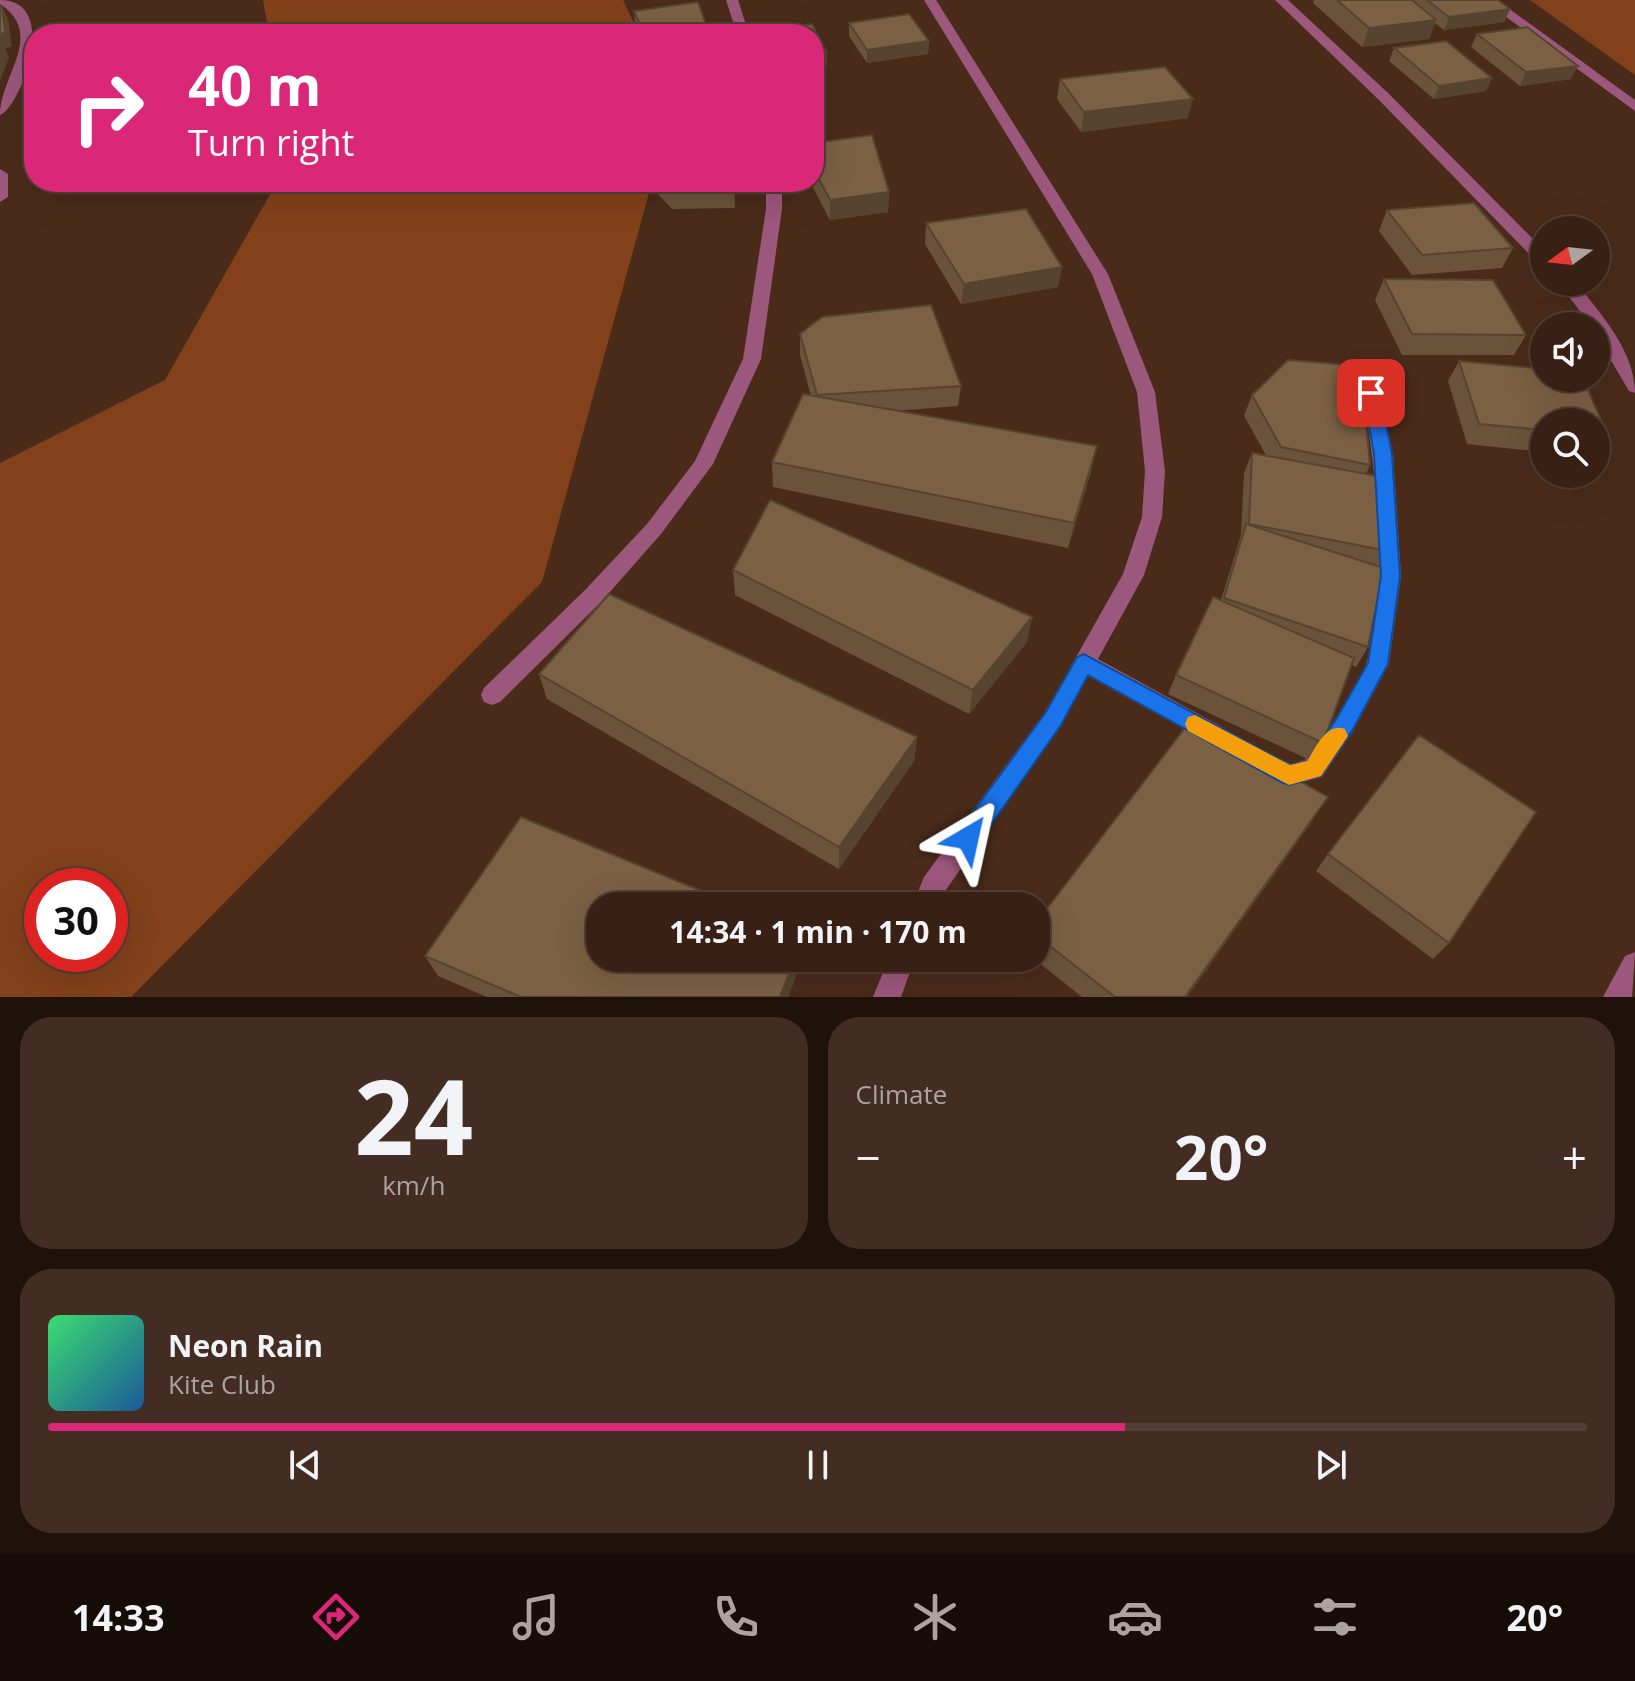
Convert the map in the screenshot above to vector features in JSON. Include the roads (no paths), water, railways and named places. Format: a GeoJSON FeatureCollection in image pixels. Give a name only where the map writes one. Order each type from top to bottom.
{"type":"FeatureCollection","features":[{"type":"Feature","properties":{"kind":"street"},"geometry":{"type":"LineString","coordinates":[[2,0],[22,13],[28,24]]}},
{"type":"Feature","properties":{"kind":"street"},"geometry":{"type":"LineString","coordinates":[[732,0],[740,24]]}},
{"type":"Feature","properties":{"kind":"street"},"geometry":{"type":"LineString","coordinates":[[930,0],[1100,274],[1146,392],[1155,471],[1152,517],[1133,575],[1053,719],[931,892]]}},
{"type":"Feature","properties":{"kind":"street"},"geometry":{"type":"LineString","coordinates":[[1281,0],[1383,96],[1530,245]]}},
{"type":"Feature","properties":{"kind":"street"},"geometry":{"type":"LineString","coordinates":[[1489,0],[1635,107]]}},
{"type":"Feature","properties":{"kind":"street"},"geometry":{"type":"LineString","coordinates":[[0,111],[24,53]]}},
{"type":"Feature","properties":{"kind":"street"},"geometry":{"type":"LineString","coordinates":[[0,174],[0,197]]}},
{"type":"Feature","properties":{"kind":"street"},"geometry":{"type":"LineString","coordinates":[[492,695],[644,540],[703,464],[752,359],[774,192]]}},
{"type":"Feature","properties":{"kind":"street"},"geometry":{"type":"LineString","coordinates":[[1577,296],[1593,315],[1635,387]]}},
{"type":"Feature","properties":{"kind":"street"},"geometry":{"type":"LineString","coordinates":[[1084,663],[1289,775],[1313,769],[1345,724],[1378,664],[1390,576],[1383,454],[1371,393]]}},
{"type":"Feature","properties":{"kind":"street"},"geometry":{"type":"LineString","coordinates":[[1617,997],[1635,966]]}},
{"type":"Feature","properties":{"kind":"street"},"geometry":{"type":"LineString","coordinates":[[887,997],[897,972]]}}]}
